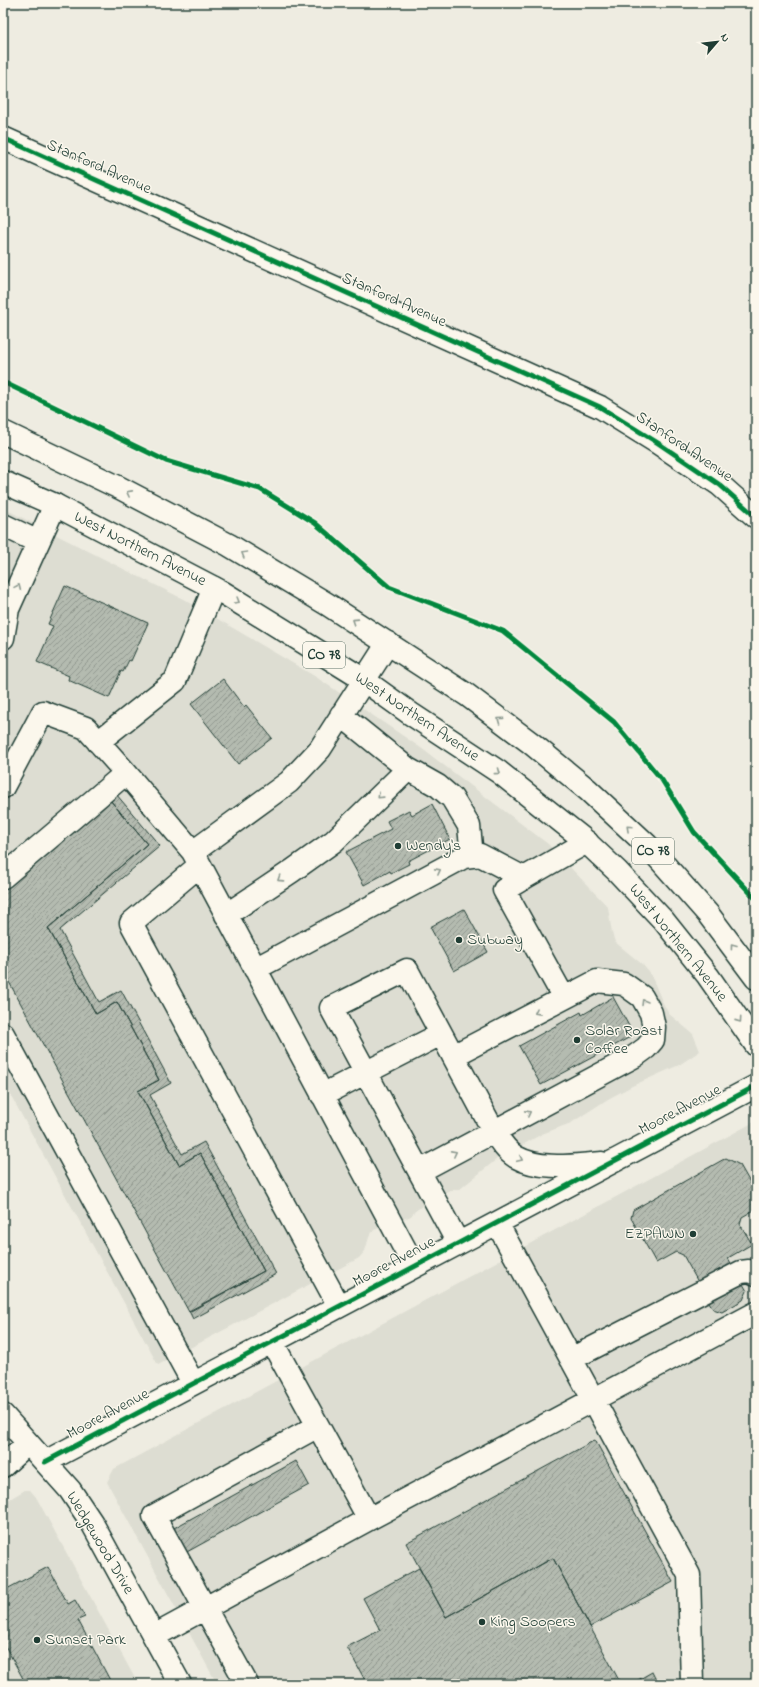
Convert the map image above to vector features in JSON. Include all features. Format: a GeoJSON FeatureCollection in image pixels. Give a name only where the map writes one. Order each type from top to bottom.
{"type":"FeatureCollection","features":[{"type":"Feature","properties":{"kind":"street","name":"Stanford Avenue"},"geometry":{"type":"LineString","coordinates":[[3,138],[600,406],[720,485],[756,517]]}},
{"type":"Feature","properties":{"kind":"street","name":"CO 78"},"geometry":{"type":"LineString","coordinates":[[3,432],[120,488],[229,545],[388,642],[467,695],[531,743],[588,790],[647,845],[708,914],[756,978]]}},
{"type":"Feature","properties":{"kind":"street","name":"West Northern Avenue"},"geometry":{"type":"LineString","coordinates":[[3,482],[55,505],[214,588],[295,636],[499,772],[587,842],[617,871],[664,921],[708,976],[756,1046]]}},
{"type":"Feature","properties":{"kind":"street"},"geometry":{"type":"LineString","coordinates":[[3,638],[6,613],[55,505]]}},
{"type":"Feature","properties":{"kind":"street"},"geometry":{"type":"LineString","coordinates":[[3,525],[38,542]]}},
{"type":"Feature","properties":{"kind":"street"},"geometry":{"type":"LineString","coordinates":[[98,742],[174,681],[214,588]]}},
{"type":"Feature","properties":{"kind":"street"},"geometry":{"type":"LineString","coordinates":[[339,1306],[131,923],[196,859],[289,782],[320,750],[388,642]]}},
{"type":"Feature","properties":{"kind":"street"},"geometry":{"type":"LineString","coordinates":[[3,787],[43,712],[86,728],[126,773],[196,859],[414,1266]]}},
{"type":"Feature","properties":{"kind":"street"},"geometry":{"type":"LineString","coordinates":[[341,715],[408,769],[438,786],[452,798],[469,826],[471,846],[464,857]]}},
{"type":"Feature","properties":{"kind":"street"},"geometry":{"type":"LineString","coordinates":[[226,915],[334,841],[408,769]]}},
{"type":"Feature","properties":{"kind":"street"},"geometry":{"type":"LineString","coordinates":[[3,877],[126,773]]}},
{"type":"Feature","properties":{"kind":"street"},"geometry":{"type":"LineString","coordinates":[[288,951],[310,925],[455,846],[463,839],[469,826]]}},
{"type":"Feature","properties":{"kind":"street"},"geometry":{"type":"LineString","coordinates":[[564,998],[504,890],[587,842]]}},
{"type":"Feature","properties":{"kind":"street"},"geometry":{"type":"LineString","coordinates":[[255,968],[464,857],[480,855],[524,878]]}},
{"type":"Feature","properties":{"kind":"street"},"geometry":{"type":"LineString","coordinates":[[458,1243],[331,1008],[407,970],[503,1146],[515,1157],[532,1164],[561,1166],[611,1162]]}},
{"type":"Feature","properties":{"kind":"street"},"geometry":{"type":"LineString","coordinates":[[420,1171],[635,1056],[646,1048],[653,1040],[654,1027],[651,1013],[642,997],[624,984],[597,981],[453,1056]]}},
{"type":"Feature","properties":{"kind":"street"},"geometry":{"type":"LineString","coordinates":[[3,1034],[193,1383]]}},
{"type":"Feature","properties":{"kind":"street"},"geometry":{"type":"LineString","coordinates":[[322,1095],[441,1034]]}},
{"type":"Feature","properties":{"kind":"street","name":"Moore Avenue"},"geometry":{"type":"LineString","coordinates":[[45,1462],[756,1086]]}},
{"type":"Feature","properties":{"kind":"street"},"geometry":{"type":"LineString","coordinates":[[496,1223],[689,1575],[692,1684]]}},
{"type":"Feature","properties":{"kind":"street"},"geometry":{"type":"LineString","coordinates":[[571,1359],[741,1272],[749,1271],[756,1274]]}},
{"type":"Feature","properties":{"kind":"street"},"geometry":{"type":"LineString","coordinates":[[154,1636],[369,1519],[756,1313]]}},
{"type":"Feature","properties":{"kind":"street"},"geometry":{"type":"LineString","coordinates":[[272,1342],[369,1519]]}},
{"type":"Feature","properties":{"kind":"street","name":"Wedgewood Drive"},"geometry":{"type":"LineString","coordinates":[[3,1415],[70,1490],[92,1523],[180,1684]]}},
{"type":"Feature","properties":{"kind":"street"},"geometry":{"type":"LineString","coordinates":[[247,1684],[154,1516],[318,1426]]}},
{"type":"Feature","properties":{"kind":"street"},"geometry":{"type":"LineString","coordinates":[[3,1466],[28,1443]]}},
{"type":"Feature","properties":{"kind":"shaded area"},"geometry":{"type":"Polygon","coordinates":[[[3,508],[187,601],[316,677],[421,748],[548,844],[608,907],[615,942],[643,965],[651,975],[669,1014],[693,1034],[700,1051],[679,1065],[632,1086],[608,1099],[571,1123],[542,1134],[497,1159],[460,1189],[448,1191],[422,1206],[411,1216],[374,1230],[369,1237],[365,1251],[359,1258],[158,1365],[3,1081],[3,508]]]}},
{"type":"Feature","properties":{"kind":"shaded area"},"geometry":{"type":"Polygon","coordinates":[[[756,1121],[756,1684],[217,1684],[107,1482],[114,1469],[756,1121]]]}},
{"type":"Feature","properties":{"kind":"shaded area"},"geometry":{"type":"Polygon","coordinates":[[[25,1490],[30,1490],[36,1497],[138,1684],[3,1684],[3,1503],[25,1490]]]}},
{"type":"Feature","properties":{"kind":"building"},"geometry":{"type":"Polygon","coordinates":[[[65,586],[148,623],[131,661],[129,660],[123,672],[121,671],[109,698],[68,680],[69,676],[37,662],[53,626],[48,624],[65,586]]]}},
{"type":"Feature","properties":{"kind":"building"},"geometry":{"type":"Polygon","coordinates":[[[223,679],[244,707],[246,705],[272,738],[238,764],[191,704],[223,679]]]}},
{"type":"Feature","properties":{"kind":"building"},"geometry":{"type":"Polygon","coordinates":[[[116,794],[160,846],[60,930],[99,1002],[121,990],[171,1083],[150,1095],[182,1154],[204,1142],[276,1274],[193,1319],[189,1311],[264,1271],[200,1153],[179,1165],[138,1091],[159,1080],[117,1002],[96,1014],[48,928],[147,844],[110,800],[116,794]]]}},
{"type":"Feature","properties":{"kind":"building"},"geometry":{"type":"Polygon","coordinates":[[[110,800],[147,844],[48,928],[96,1014],[117,1002],[159,1080],[138,1091],[179,1165],[200,1153],[264,1271],[189,1312],[3,971],[3,890],[110,800]]]}},
{"type":"Feature","properties":{"kind":"building","name":"Wendy's"},"geometry":{"type":"Polygon","coordinates":[[[432,804],[450,839],[408,861],[409,864],[391,873],[390,871],[364,885],[346,852],[391,829],[387,821],[409,810],[412,815],[432,804]]]}},
{"type":"Feature","properties":{"kind":"building","name":"Subway"},"geometry":{"type":"Polygon","coordinates":[[[464,909],[488,952],[454,971],[430,927],[464,909]]]}},
{"type":"Feature","properties":{"kind":"building","name":"Solar Roast Coffee"},"geometry":{"type":"Polygon","coordinates":[[[613,997],[634,1035],[541,1085],[519,1046],[581,1012],[582,1015],[613,997]]]}},
{"type":"Feature","properties":{"kind":"building","name":"EZPAWN"},"geometry":{"type":"Polygon","coordinates":[[[726,1158],[740,1165],[756,1193],[756,1209],[742,1217],[740,1224],[752,1244],[728,1258],[747,1291],[743,1300],[722,1312],[713,1309],[683,1255],[676,1252],[656,1263],[631,1218],[633,1210],[726,1158]]]}},
{"type":"Feature","properties":{"kind":"building"},"geometry":{"type":"Polygon","coordinates":[[[595,1440],[673,1582],[590,1627],[553,1558],[446,1617],[406,1543],[595,1440]]]}},
{"type":"Feature","properties":{"kind":"building"},"geometry":{"type":"Polygon","coordinates":[[[296,1461],[309,1485],[185,1553],[172,1529],[296,1461]]]}},
{"type":"Feature","properties":{"kind":"building","name":"King Soopers"},"geometry":{"type":"Polygon","coordinates":[[[553,1558],[621,1684],[367,1684],[347,1647],[380,1630],[363,1598],[419,1568],[446,1617],[553,1558]]]}},
{"type":"Feature","properties":{"kind":"building"},"geometry":{"type":"Polygon","coordinates":[[[48,1567],[68,1604],[75,1600],[85,1617],[78,1620],[112,1684],[26,1684],[3,1642],[3,1591],[48,1567]]]}},
{"type":"Feature","properties":{"kind":"building"},"geometry":{"type":"Polygon","coordinates":[[[652,1672],[658,1684],[631,1684],[652,1672]]]}},
{"type":"Feature","properties":{"kind":"cycle path"},"geometry":{"type":"LineString","coordinates":[[3,138],[600,407],[658,443],[720,485],[756,517]]}},
{"type":"Feature","properties":{"kind":"cycle path"},"geometry":{"type":"LineString","coordinates":[[3,382],[166,461],[260,489],[315,523],[389,587],[503,631],[614,722],[662,780],[694,832],[756,899]]}},
{"type":"Feature","properties":{"kind":"cycle path"},"geometry":{"type":"LineString","coordinates":[[45,1462],[756,1086]]}},
{"type":"Feature","properties":{"kind":"place","name":"Wendy's"},"geometry":{"type":"Point","coordinates":[398,846]}},
{"type":"Feature","properties":{"kind":"place","name":"Subway"},"geometry":{"type":"Point","coordinates":[459,940]}},
{"type":"Feature","properties":{"kind":"place","name":"Solar Roast Coffee"},"geometry":{"type":"Point","coordinates":[577,1040]}},
{"type":"Feature","properties":{"kind":"place","name":"EZPAWN"},"geometry":{"type":"Point","coordinates":[693,1234]}},
{"type":"Feature","properties":{"kind":"place","name":"King Soopers"},"geometry":{"type":"Point","coordinates":[482,1622]}},
{"type":"Feature","properties":{"kind":"place","name":"Sunset Park"},"geometry":{"type":"Point","coordinates":[37,1640]}}]}
